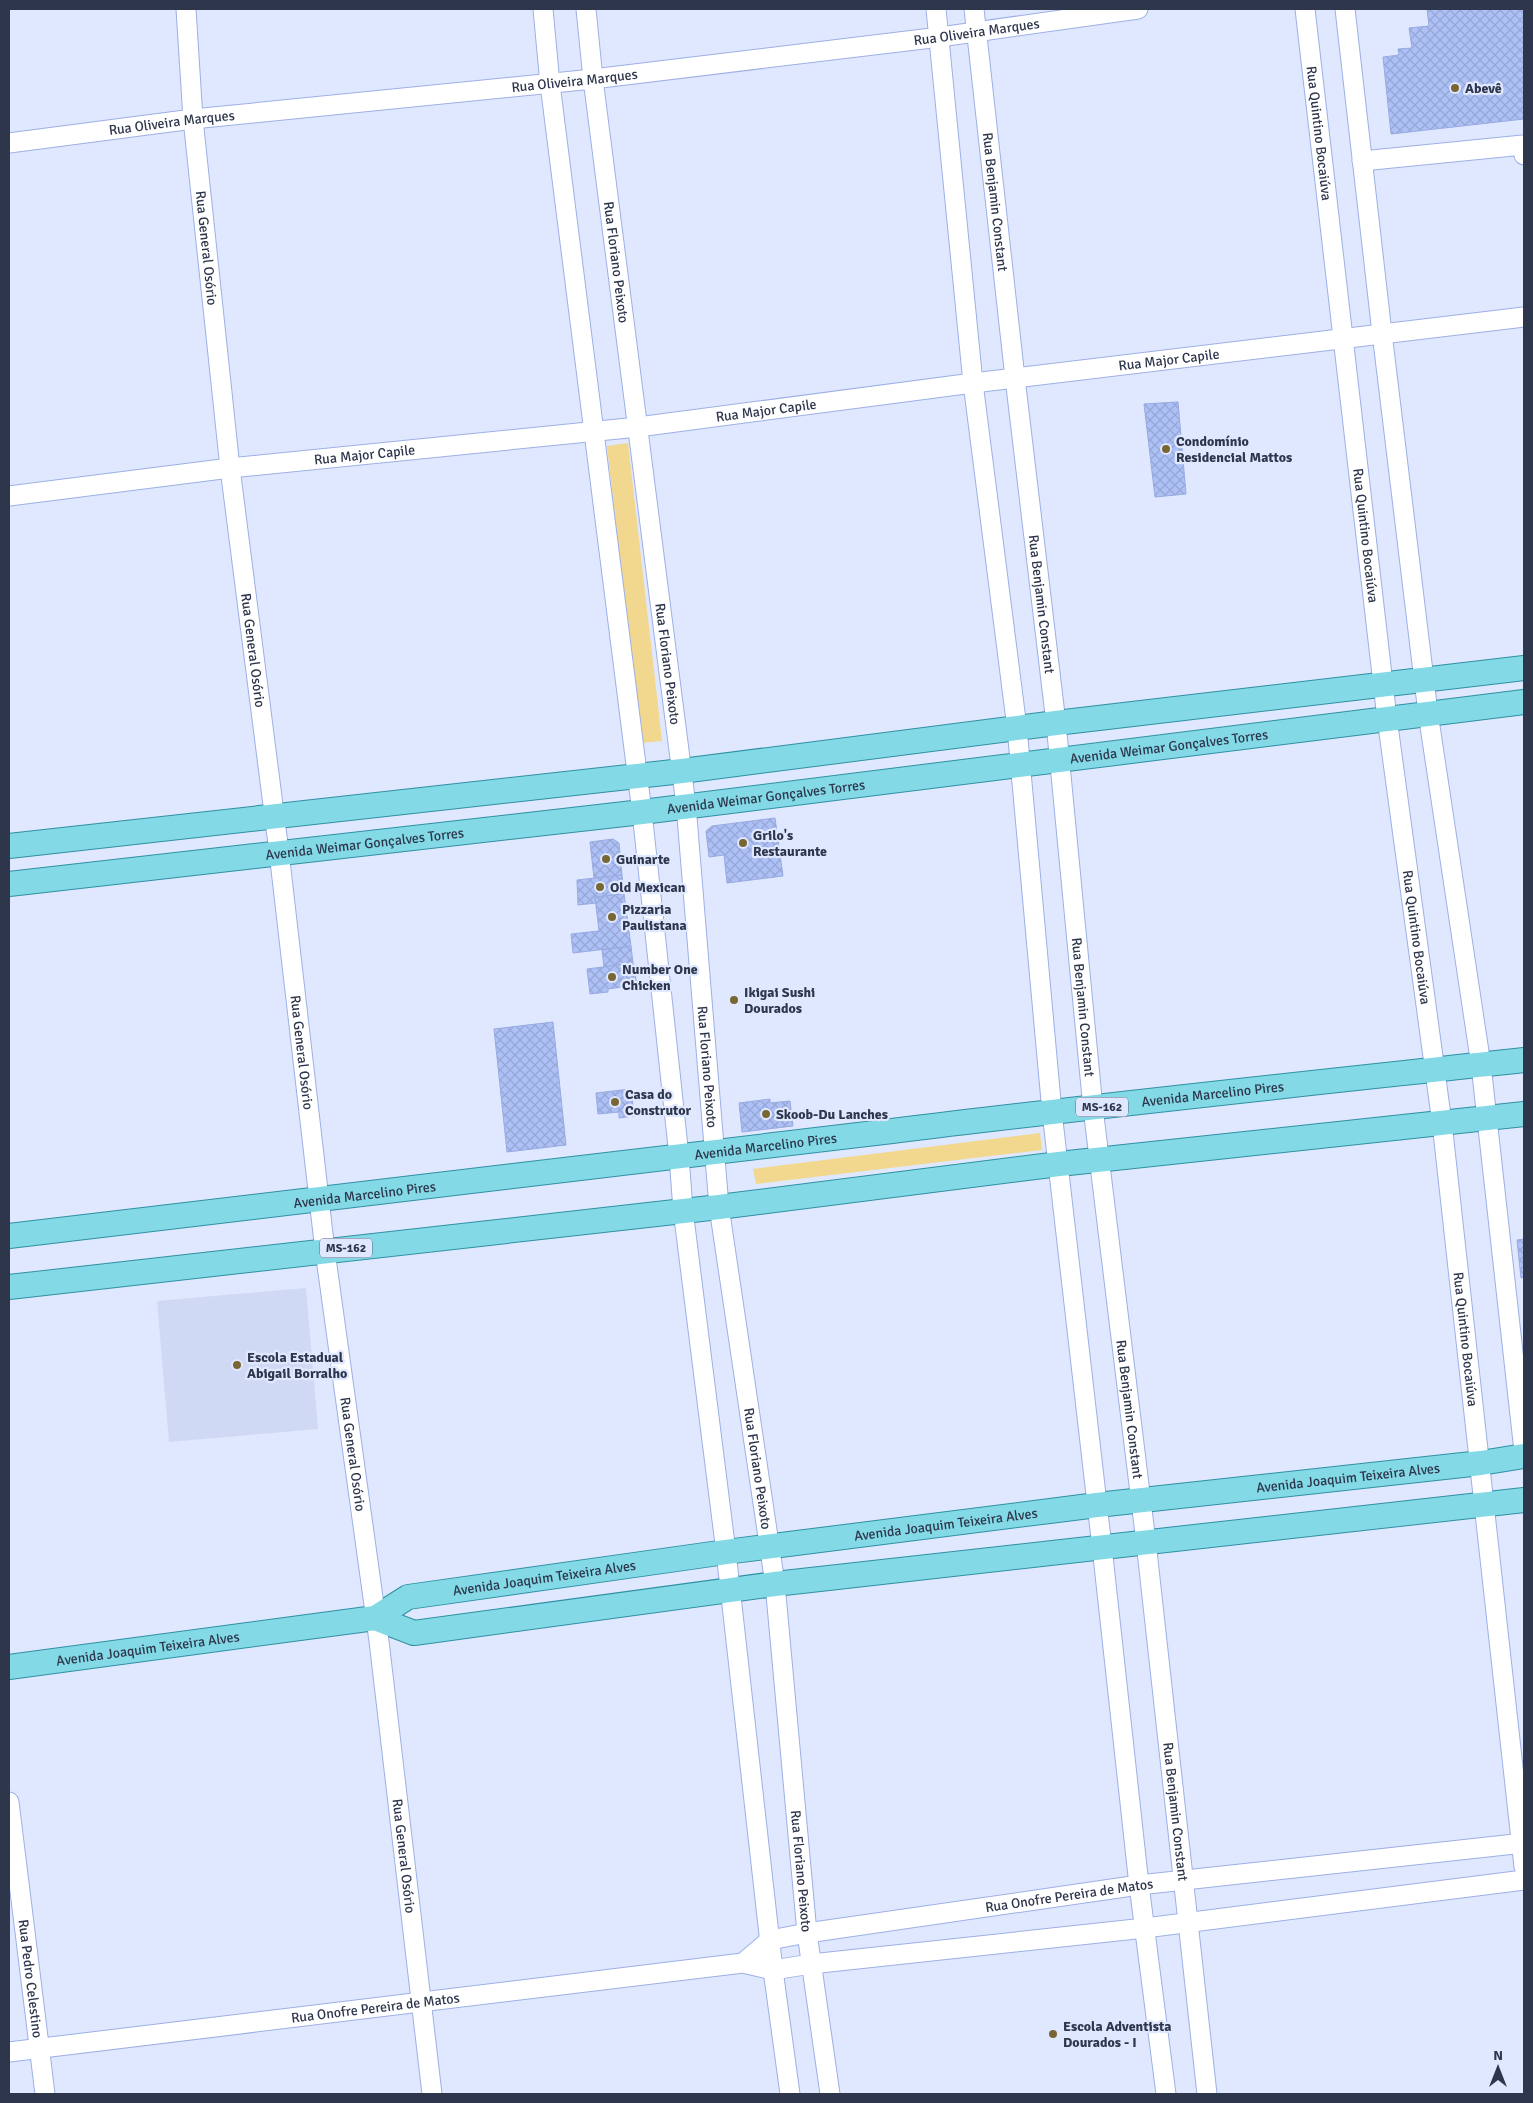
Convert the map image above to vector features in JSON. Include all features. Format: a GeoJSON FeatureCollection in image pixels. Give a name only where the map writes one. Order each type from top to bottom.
{"type":"FeatureCollection","features":[{"type":"Feature","properties":{"kind":"main road"},"geometry":{"type":"LineString","coordinates":[[9,846],[682,771],[1056,723],[1524,668]]}},
{"type":"Feature","properties":{"kind":"main road","name":"Avenida Weimar Gonçalves Torres"},"geometry":{"type":"LineString","coordinates":[[9,884],[642,812],[686,805],[1524,702]]}},
{"type":"Feature","properties":{"kind":"main road","name":"Avenida Marcelino Pires"},"geometry":{"type":"LineString","coordinates":[[9,1236],[320,1202],[679,1156],[1052,1112],[1524,1060]]}},
{"type":"Feature","properties":{"kind":"main road","name":"MS-162"},"geometry":{"type":"LineString","coordinates":[[9,1287],[719,1207],[1059,1164],[1524,1114]]}},
{"type":"Feature","properties":{"kind":"main road","name":"Avenida Joaquim Teixeira Alves"},"geometry":{"type":"LineString","coordinates":[[9,1667],[375,1618],[408,1597],[726,1552],[1097,1506],[1481,1463],[1524,1456]]}},
{"type":"Feature","properties":{"kind":"main road","name":"Avenida Joaquim Teixeira Alves"},"geometry":{"type":"LineString","coordinates":[[375,1618],[414,1632],[776,1584],[1524,1500]]}},
{"type":"Feature","properties":{"kind":"street","name":"Rua General Osório"},"geometry":{"type":"LineString","coordinates":[[186,9],[193,120],[230,468],[279,852],[325,1251],[375,1618],[432,2094]]}},
{"type":"Feature","properties":{"kind":"street"},"geometry":{"type":"LineString","coordinates":[[543,9],[550,84],[642,812],[679,1156],[683,1210],[726,1552],[773,1970],[790,2094]]}},
{"type":"Feature","properties":{"kind":"street","name":"Rua Floriano Peixoto"},"geometry":{"type":"LineString","coordinates":[[586,9],[593,79],[686,805],[719,1207],[776,1584],[806,1933],[830,2094]]}},
{"type":"Feature","properties":{"kind":"street"},"geometry":{"type":"LineString","coordinates":[[936,9],[973,383],[1017,728],[1052,1112],[1139,1885],[1166,2094]]}},
{"type":"Feature","properties":{"kind":"street","name":"Rua Benjamin Constant"},"geometry":{"type":"LineString","coordinates":[[974,9],[1056,723],[1093,1108],[1146,1542],[1207,2094]]}},
{"type":"Feature","properties":{"kind":"street","name":"Rua Oliveira Marques"},"geometry":{"type":"LineString","coordinates":[[9,143],[193,120],[593,79],[940,37],[977,30],[1138,9]]}},
{"type":"Feature","properties":{"kind":"street","name":"Rua Quintino Bocaiúva"},"geometry":{"type":"LineString","coordinates":[[1305,9],[1386,718],[1436,1070],[1523,1843],[1524,1867]]}},
{"type":"Feature","properties":{"kind":"street"},"geometry":{"type":"LineString","coordinates":[[1345,9],[1428,713],[1481,1065],[1524,1451]]}},
{"type":"Feature","properties":{"kind":"street"},"geometry":{"type":"LineString","coordinates":[[1362,161],[1523,145],[1524,154]]}},
{"type":"Feature","properties":{"kind":"street","name":"Rua Major Capile"},"geometry":{"type":"LineString","coordinates":[[9,496],[230,468],[638,427],[973,383],[1524,317]]}},
{"type":"Feature","properties":{"kind":"street","name":"Rua Pedro Celestino"},"geometry":{"type":"LineString","coordinates":[[9,1802],[45,2094]]}},
{"type":"Feature","properties":{"kind":"street","name":"Rua Onofre Pereira de Matos"},"geometry":{"type":"LineString","coordinates":[[742,1962],[770,1940],[806,1933],[1139,1885],[1523,1843]]}},
{"type":"Feature","properties":{"kind":"street","name":"Rua Onofre Pereira de Matos"},"geometry":{"type":"LineString","coordinates":[[9,2052],[742,1962],[773,1970],[811,1964],[1187,1923],[1524,1880]]}},
{"type":"Feature","properties":{"kind":"shaded area"},"geometry":{"type":"Polygon","coordinates":[[[628,443],[662,741],[641,743],[607,446],[628,443]]]}},
{"type":"Feature","properties":{"kind":"shaded area"},"geometry":{"type":"Polygon","coordinates":[[[1040,1133],[1042,1150],[756,1184],[753,1169],[1040,1133]]]}},
{"type":"Feature","properties":{"kind":"shaded area","name":"Escola Estadual Abigail Borralho"},"geometry":{"type":"Polygon","coordinates":[[[306,1288],[318,1429],[169,1442],[157,1301],[306,1288]]]}},
{"type":"Feature","properties":{"kind":"building","name":"Abevê"},"geometry":{"type":"Polygon","coordinates":[[[1427,9],[1524,9],[1524,119],[1391,134],[1383,57],[1399,55],[1398,49],[1412,48],[1409,28],[1429,26],[1427,9]]]}},
{"type":"Feature","properties":{"kind":"building","name":"Condomínio Residencial Mattos"},"geometry":{"type":"Polygon","coordinates":[[[1178,402],[1186,494],[1155,497],[1144,404],[1178,402]]]}},
{"type":"Feature","properties":{"kind":"building","name":"Grilo's Restaurante"},"geometry":{"type":"Polygon","coordinates":[[[775,818],[783,876],[727,883],[724,855],[709,857],[706,831],[712,826],[775,818]]]}},
{"type":"Feature","properties":{"kind":"building","name":"Guinarte"},"geometry":{"type":"Polygon","coordinates":[[[613,839],[619,843],[622,875],[594,878],[590,842],[613,839]]]}},
{"type":"Feature","properties":{"kind":"building","name":"Old Mexican"},"geometry":{"type":"Polygon","coordinates":[[[622,875],[624,894],[595,897],[596,903],[578,905],[577,880],[622,875]]]}},
{"type":"Feature","properties":{"kind":"building","name":"Pizzaria Paulistana"},"geometry":{"type":"Polygon","coordinates":[[[624,894],[631,946],[573,953],[571,934],[599,931],[595,897],[624,894]]]}},
{"type":"Feature","properties":{"kind":"building"},"geometry":{"type":"Polygon","coordinates":[[[631,946],[633,963],[604,967],[602,950],[631,946]]]}},
{"type":"Feature","properties":{"kind":"building","name":"Number One Chicken"},"geometry":{"type":"Polygon","coordinates":[[[633,963],[637,985],[608,989],[608,992],[590,994],[587,969],[633,963]]]}},
{"type":"Feature","properties":{"kind":"building"},"geometry":{"type":"Polygon","coordinates":[[[553,1022],[566,1145],[507,1152],[494,1029],[553,1022]]]}},
{"type":"Feature","properties":{"kind":"building","name":"Casa do Construtor"},"geometry":{"type":"Polygon","coordinates":[[[631,1089],[634,1116],[619,1118],[619,1112],[598,1114],[596,1093],[631,1089]]]}},
{"type":"Feature","properties":{"kind":"building","name":"Skoob-Du Lanches"},"geometry":{"type":"Polygon","coordinates":[[[770,1099],[770,1103],[790,1101],[793,1126],[742,1132],[739,1103],[770,1099]]]}},
{"type":"Feature","properties":{"kind":"building"},"geometry":{"type":"Polygon","coordinates":[[[1524,1239],[1524,1277],[1521,1278],[1517,1240],[1524,1239]]]}},
{"type":"Feature","properties":{"kind":"place","name":"Abevê"},"geometry":{"type":"Point","coordinates":[1455,88]}},
{"type":"Feature","properties":{"kind":"place","name":"Condomínio Residencial Mattos"},"geometry":{"type":"Point","coordinates":[1166,449]}},
{"type":"Feature","properties":{"kind":"place","name":"Grilo's Restaurante"},"geometry":{"type":"Point","coordinates":[743,843]}},
{"type":"Feature","properties":{"kind":"place","name":"Guinarte"},"geometry":{"type":"Point","coordinates":[606,859]}},
{"type":"Feature","properties":{"kind":"place","name":"Old Mexican"},"geometry":{"type":"Point","coordinates":[600,887]}},
{"type":"Feature","properties":{"kind":"place","name":"Pizzaria Paulistana"},"geometry":{"type":"Point","coordinates":[612,917]}},
{"type":"Feature","properties":{"kind":"place","name":"Number One Chicken"},"geometry":{"type":"Point","coordinates":[612,977]}},
{"type":"Feature","properties":{"kind":"place","name":"Ikigai Sushi Dourados"},"geometry":{"type":"Point","coordinates":[734,1000]}},
{"type":"Feature","properties":{"kind":"place","name":"Casa do Construtor"},"geometry":{"type":"Point","coordinates":[615,1102]}},
{"type":"Feature","properties":{"kind":"place","name":"Skoob-Du Lanches"},"geometry":{"type":"Point","coordinates":[766,1114]}},
{"type":"Feature","properties":{"kind":"place","name":"Escola Estadual Abigail Borralho"},"geometry":{"type":"Point","coordinates":[237,1365]}},
{"type":"Feature","properties":{"kind":"place","name":"Escola Adventista Dourados - I"},"geometry":{"type":"Point","coordinates":[1053,2034]}}]}
